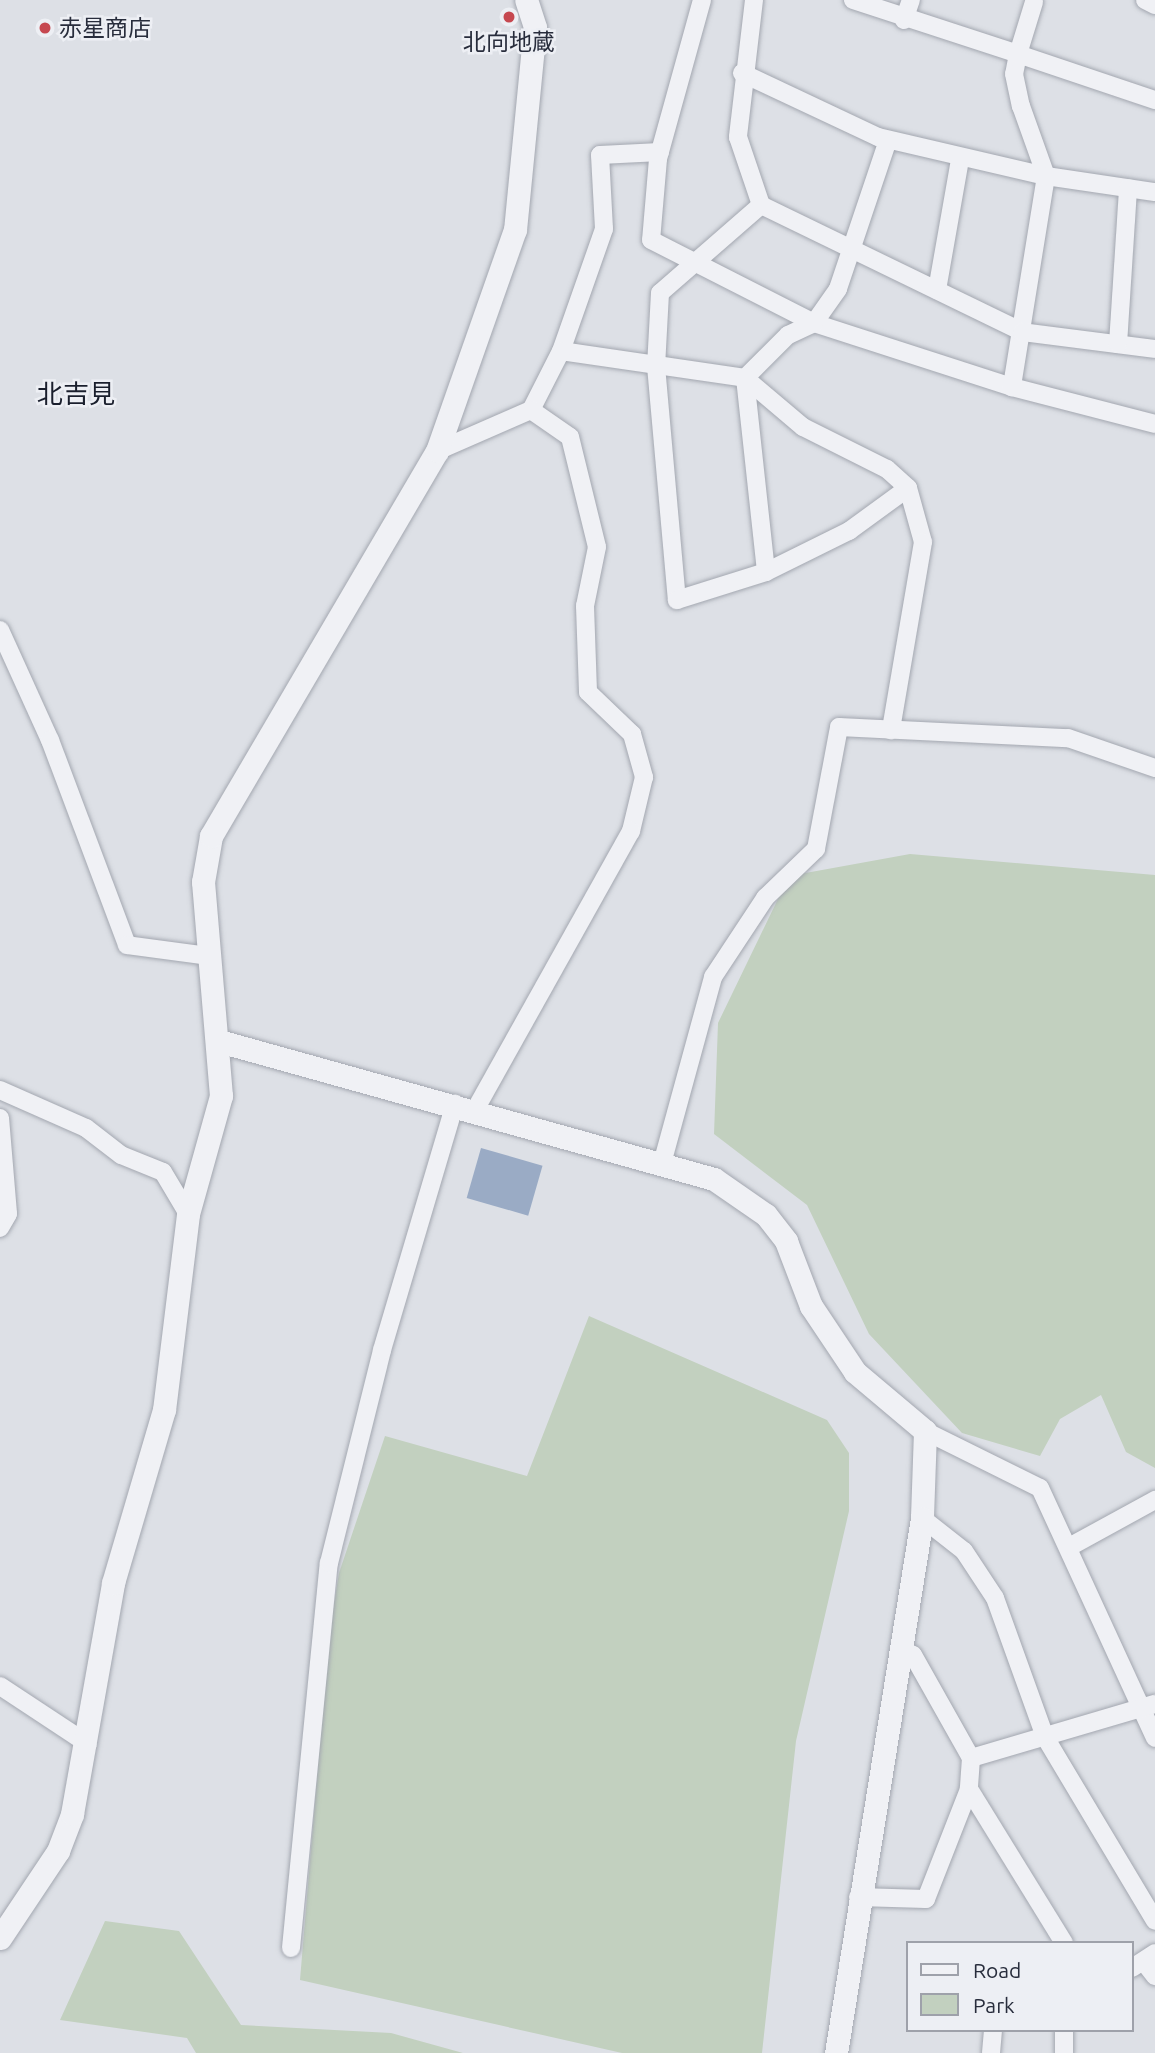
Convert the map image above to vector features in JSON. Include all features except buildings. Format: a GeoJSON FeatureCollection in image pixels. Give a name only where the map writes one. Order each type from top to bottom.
{"type":"FeatureCollection","features":[{"type":"Feature","properties":{"kind":"street"},"geometry":{"type":"LineString","coordinates":[[0,1938],[58,1851],[88,1744],[113,1583],[164,1410],[188,1214],[221,1096],[219,1041],[208,956],[203,883],[211,836],[437,451],[515,229],[535,27],[526,0]]}},
{"type":"Feature","properties":{"kind":"street"},"geometry":{"type":"LineString","coordinates":[[702,0],[660,152],[651,240],[689,263],[814,323],[1012,387],[1155,424]]}},
{"type":"Feature","properties":{"kind":"street"},"geometry":{"type":"LineString","coordinates":[[754,0],[742,73],[738,137],[761,205],[1022,332],[1155,349]]}},
{"type":"Feature","properties":{"kind":"street"},"geometry":{"type":"LineString","coordinates":[[853,0],[904,20],[1018,54],[1155,100]]}},
{"type":"Feature","properties":{"kind":"street"},"geometry":{"type":"LineString","coordinates":[[904,20],[911,0]]}},
{"type":"Feature","properties":{"kind":"street"},"geometry":{"type":"LineString","coordinates":[[1145,0],[1155,5]]}},
{"type":"Feature","properties":{"kind":"street"},"geometry":{"type":"LineString","coordinates":[[1012,387],[1046,176],[1021,106],[1014,74],[1034,2]]}},
{"type":"Feature","properties":{"kind":"street"},"geometry":{"type":"LineString","coordinates":[[742,73],[888,140],[960,159],[1046,176],[1155,192]]}},
{"type":"Feature","properties":{"kind":"street"},"geometry":{"type":"LineString","coordinates":[[766,572],[746,379],[788,335],[814,323],[838,289],[888,140]]}},
{"type":"Feature","properties":{"kind":"street"},"geometry":{"type":"LineString","coordinates":[[437,451],[531,411],[561,351],[604,229],[600,155],[660,152]]}},
{"type":"Feature","properties":{"kind":"street"},"geometry":{"type":"LineString","coordinates":[[937,290],[960,159]]}},
{"type":"Feature","properties":{"kind":"street"},"geometry":{"type":"LineString","coordinates":[[1118,344],[1128,188]]}},
{"type":"Feature","properties":{"kind":"street"},"geometry":{"type":"LineString","coordinates":[[761,205],[689,263],[660,293],[656,366],[677,600],[766,572],[849,531],[908,488]]}},
{"type":"Feature","properties":{"kind":"street"},"geometry":{"type":"LineString","coordinates":[[561,351],[746,379],[803,427],[887,469],[908,488],[923,542],[891,730]]}},
{"type":"Feature","properties":{"kind":"street"},"geometry":{"type":"LineString","coordinates":[[291,1948],[329,1563],[382,1350],[465,1107],[642,805],[642,754],[632,734],[587,692],[585,606],[597,547],[587,495],[570,437],[531,411]]}},
{"type":"Feature","properties":{"kind":"street"},"geometry":{"type":"LineString","coordinates":[[0,630],[50,740],[127,945],[208,956]]}},
{"type":"Feature","properties":{"kind":"street"},"geometry":{"type":"LineString","coordinates":[[663,1160],[713,976],[765,898],[816,849],[839,727],[1068,738],[1155,768]]}},
{"type":"Feature","properties":{"kind":"street"},"geometry":{"type":"LineString","coordinates":[[219,1041],[663,1160],[714,1179],[766,1215],[786,1241],[811,1306],[855,1372],[925,1431],[1040,1488],[1071,1546],[1147,1707],[1155,1738]]}},
{"type":"Feature","properties":{"kind":"street"},"geometry":{"type":"LineString","coordinates":[[0,1090],[86,1128],[121,1155],[163,1172],[188,1214]]}},
{"type":"Feature","properties":{"kind":"street"},"geometry":{"type":"LineString","coordinates":[[0,1118],[8,1214],[0,1228]]}},
{"type":"Feature","properties":{"kind":"street"},"geometry":{"type":"LineString","coordinates":[[836,2053],[858,1897],[902,1650],[922,1518],[925,1431]]}},
{"type":"Feature","properties":{"kind":"street"},"geometry":{"type":"LineString","coordinates":[[1071,1546],[1155,1500]]}},
{"type":"Feature","properties":{"kind":"street"},"geometry":{"type":"LineString","coordinates":[[922,1518],[964,1551],[995,1598],[1045,1737],[1155,1922]]}},
{"type":"Feature","properties":{"kind":"street"},"geometry":{"type":"LineString","coordinates":[[858,1897],[926,1899],[969,1789],[971,1758],[914,1655],[902,1650]]}},
{"type":"Feature","properties":{"kind":"street"},"geometry":{"type":"LineString","coordinates":[[0,1686],[88,1744]]}},
{"type":"Feature","properties":{"kind":"street"},"geometry":{"type":"LineString","coordinates":[[971,1758],[1147,1707]]}},
{"type":"Feature","properties":{"kind":"street"},"geometry":{"type":"LineString","coordinates":[[969,1789],[1063,1941]]}},
{"type":"Feature","properties":{"kind":"street"},"geometry":{"type":"LineString","coordinates":[[991,2053],[993,2032]]}},
{"type":"Feature","properties":{"kind":"street"},"geometry":{"type":"LineString","coordinates":[[1064,2032],[1064,2053]]}},
{"type":"Feature","properties":{"kind":"green space"},"geometry":{"type":"Polygon","coordinates":[[[910,854],[1155,875],[1155,1468],[1126,1452],[1101,1395],[1060,1419],[1040,1456],[962,1433],[869,1334],[807,1205],[714,1134],[718,1023],[789,876],[910,854]]]}},
{"type":"Feature","properties":{"kind":"green space"},"geometry":{"type":"Polygon","coordinates":[[[589,1316],[827,1420],[849,1453],[849,1511],[796,1741],[762,2053],[622,2053],[300,1980],[329,1634],[339,1573],[385,1436],[527,1476],[589,1316]]]}},
{"type":"Feature","properties":{"kind":"green space"},"geometry":{"type":"Polygon","coordinates":[[[105,1921],[179,1931],[241,2025],[391,2033],[463,2053],[196,2053],[187,2038],[60,2020],[105,1921]]]}},
{"type":"Feature","properties":{"kind":"water"},"geometry":{"type":"Polygon","coordinates":[[[481,1148],[543,1166],[528,1216],[467,1198],[481,1148]]]}},
{"type":"Feature","properties":{"kind":"place","name":"北向地蔵"},"geometry":{"type":"Point","coordinates":[509,17]}},
{"type":"Feature","properties":{"kind":"place","name":"赤星商店"},"geometry":{"type":"Point","coordinates":[45,28]}},
{"type":"Feature","properties":{"kind":"district","name":"北吉見"},"geometry":{"type":"Point","coordinates":[76,394]}}]}
